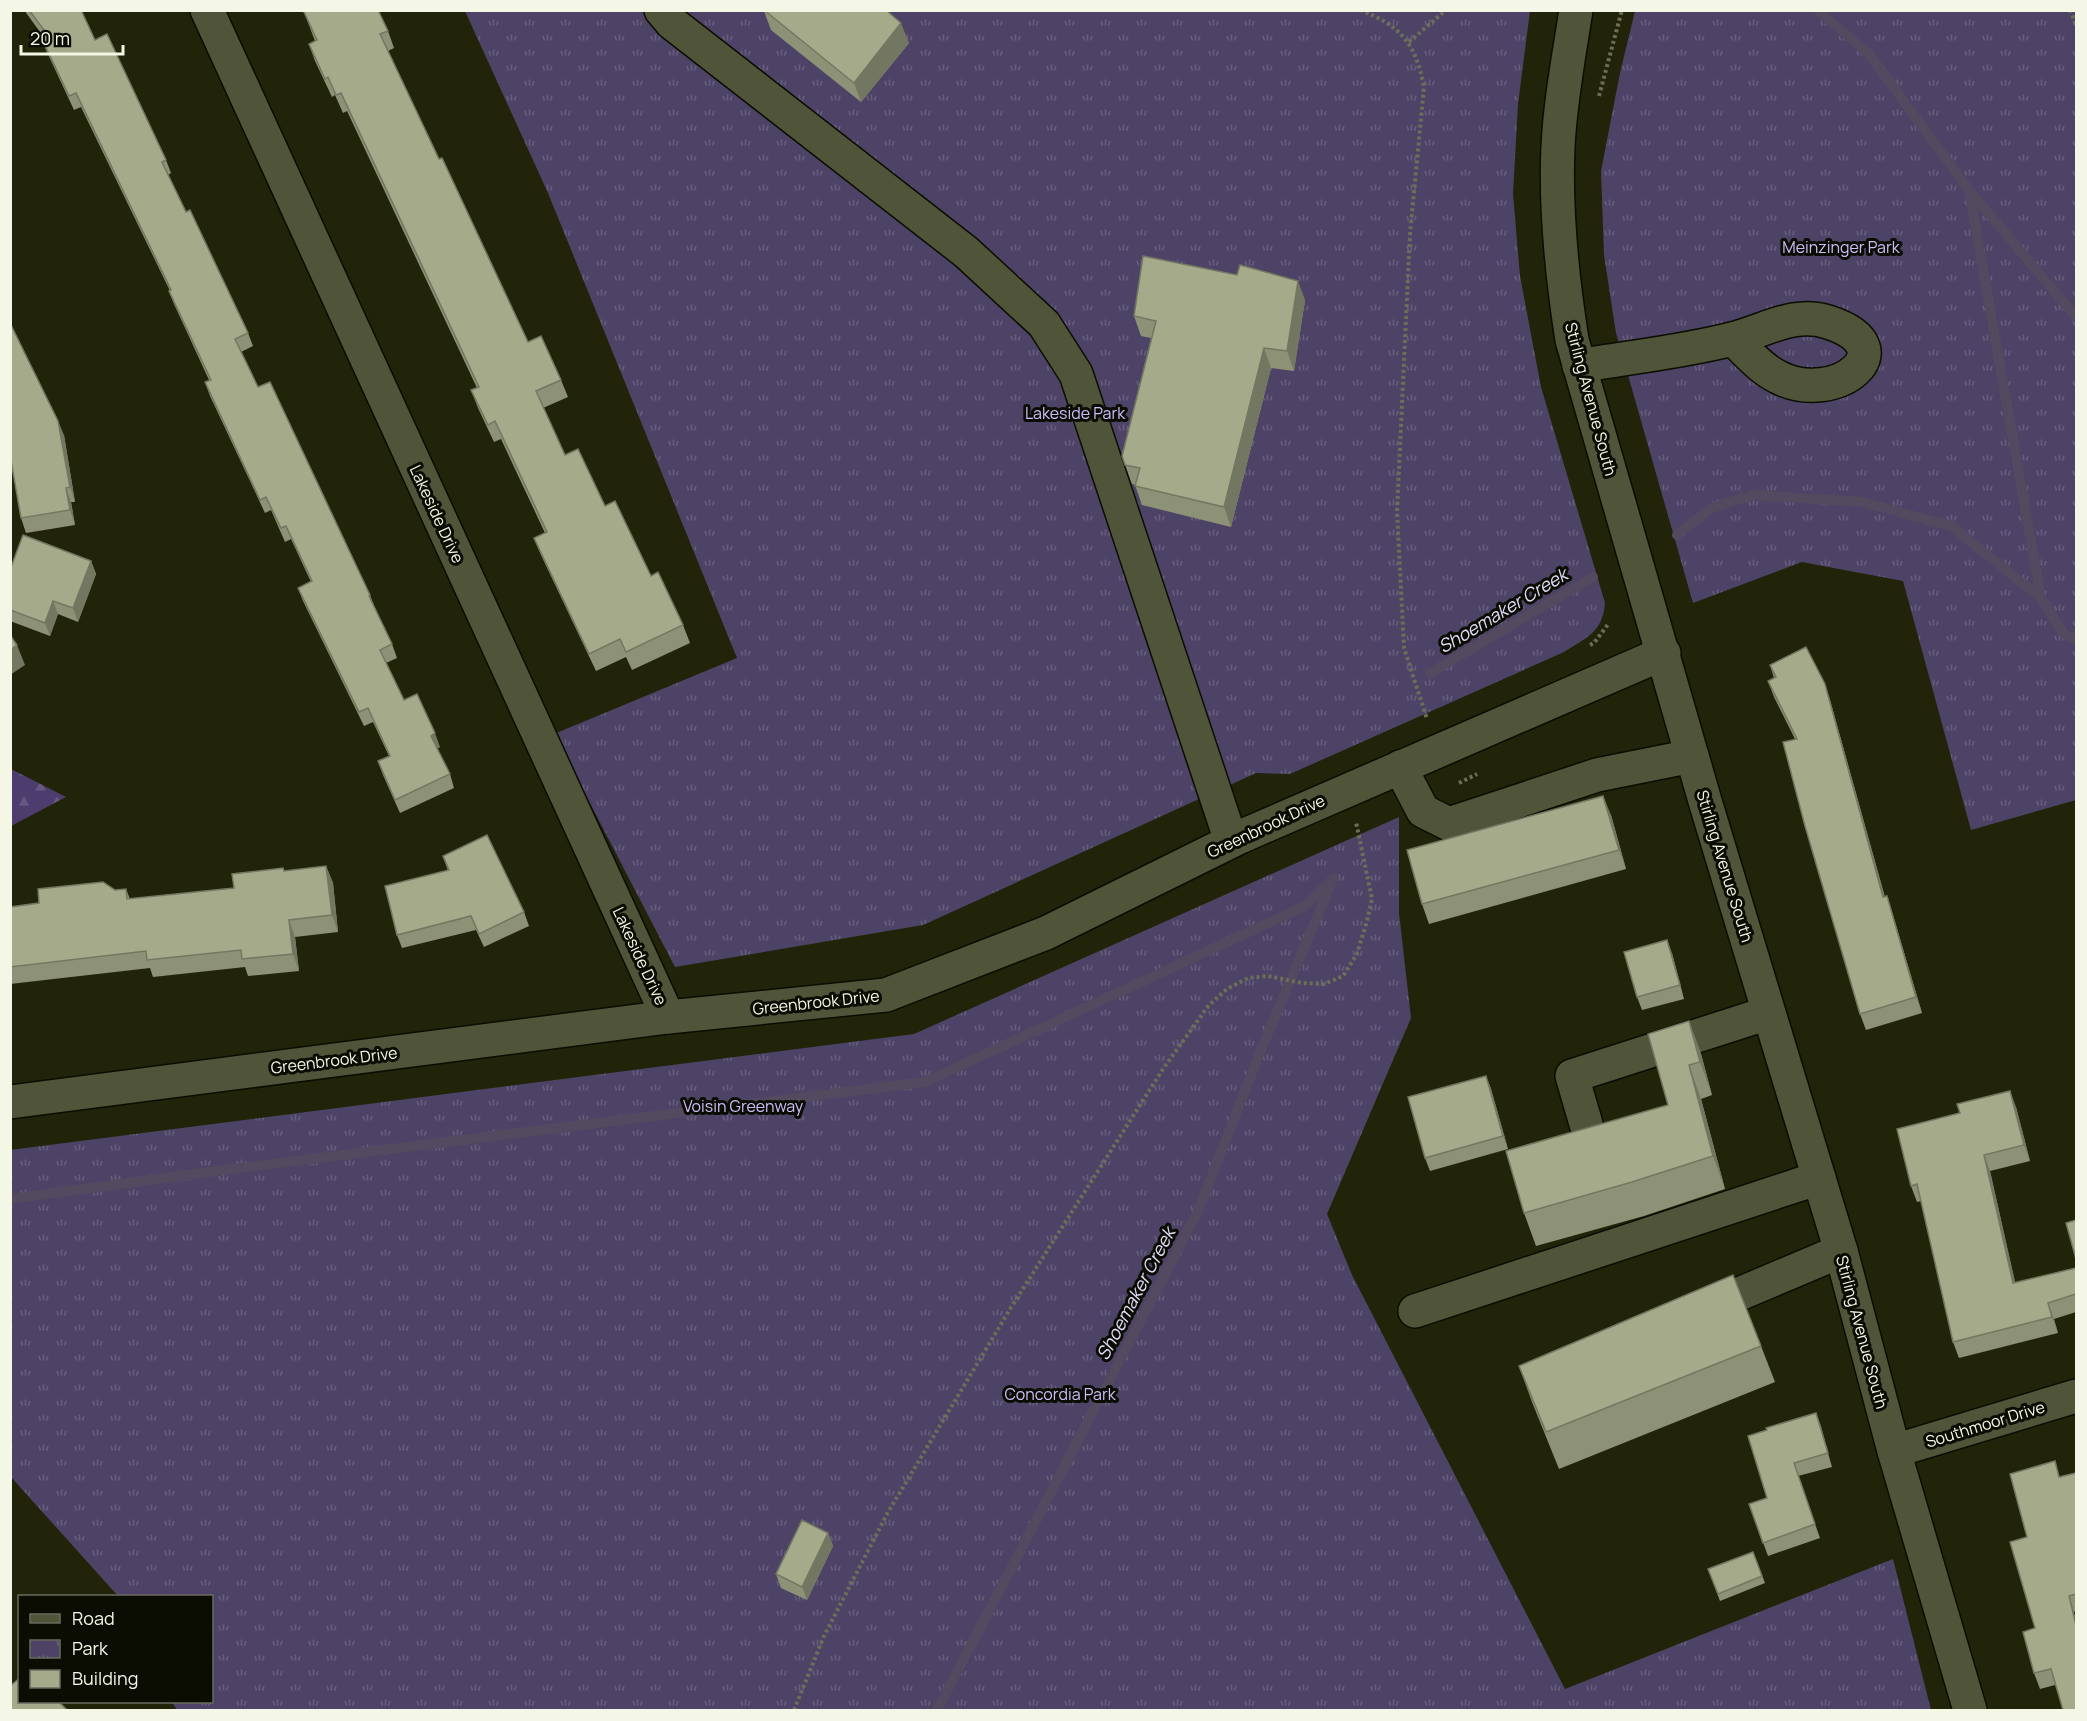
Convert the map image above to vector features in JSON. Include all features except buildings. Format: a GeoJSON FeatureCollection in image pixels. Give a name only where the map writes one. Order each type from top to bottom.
{"type":"FeatureCollection","features":[{"type":"Feature","properties":{"kind":"street","name":"Lakeside Drive"},"geometry":{"type":"LineString","coordinates":[[207,10],[668,1017]]}},
{"type":"Feature","properties":{"kind":"street"},"geometry":{"type":"LineString","coordinates":[[661,10],[681,30],[966,252],[1044,324],[1076,374],[1231,841]]}},
{"type":"Feature","properties":{"kind":"street","name":"Stirling Avenue South"},"geometry":{"type":"LineString","coordinates":[[1576,10],[1564,86],[1558,147],[1558,200],[1563,283],[1572,340],[1692,756],[1841,1251],[1894,1451],[1970,1710]]}},
{"type":"Feature","properties":{"kind":"street"},"geometry":{"type":"LineString","coordinates":[[1580,366],[1733,339]]}},
{"type":"Feature","properties":{"kind":"street","name":"Greenbrook Drive"},"geometry":{"type":"LineString","coordinates":[[10,1102],[668,1017],[886,995],[1046,933],[1231,841],[1664,653]]}},
{"type":"Feature","properties":{"kind":"street"},"geometry":{"type":"LineString","coordinates":[[1400,767],[1423,811],[1449,824],[1598,775],[1692,756]]}},
{"type":"Feature","properties":{"kind":"street"},"geometry":{"type":"LineString","coordinates":[[1586,1124],[1572,1076],[1768,1013]]}},
{"type":"Feature","properties":{"kind":"street"},"geometry":{"type":"LineString","coordinates":[[1415,1311],[1819,1178]]}},
{"type":"Feature","properties":{"kind":"street"},"geometry":{"type":"LineString","coordinates":[[1677,1320],[1841,1251]]}},
{"type":"Feature","properties":{"kind":"street","name":"Southmoor Drive"},"geometry":{"type":"LineString","coordinates":[[1894,1451],[2076,1396]]}},
{"type":"Feature","properties":{"kind":"path"},"geometry":{"type":"LineString","coordinates":[[1360,10],[1393,28],[1409,42],[1420,66],[1424,87],[1410,234],[1397,511],[1404,648],[1427,720],[1441,749]]}},
{"type":"Feature","properties":{"kind":"path"},"geometry":{"type":"LineString","coordinates":[[1409,42],[1446,10]]}},
{"type":"Feature","properties":{"kind":"path"},"geometry":{"type":"LineString","coordinates":[[1599,98],[1622,10]]}},
{"type":"Feature","properties":{"kind":"path"},"geometry":{"type":"LineString","coordinates":[[2070,10],[2076,24]]}},
{"type":"Feature","properties":{"kind":"path"},"geometry":{"type":"LineString","coordinates":[[794,1710],[824,1636],[887,1514],[1010,1309],[1163,1069],[1209,1005],[1227,989],[1248,978],[1268,976],[1302,983],[1324,984],[1343,976],[1357,954],[1368,921],[1372,899],[1358,830],[1346,790]]}},
{"type":"Feature","properties":{"kind":"green space","name":"Lakeside Park"},"geometry":{"type":"Polygon","coordinates":[[[465,11],[1530,11],[1518,104],[1513,194],[1520,276],[1541,387],[1605,603],[1601,621],[1592,633],[1564,652],[1290,774],[1256,773],[923,925],[675,967],[554,734],[737,658],[548,193],[465,11]]]}},
{"type":"Feature","properties":{"kind":"green space","name":"Meinzinger Park"},"geometry":{"type":"Polygon","coordinates":[[[1635,11],[2076,11],[2076,800],[1971,830],[1903,581],[1802,562],[1693,603],[1616,333],[1604,255],[1601,171],[1635,11]]]}},
{"type":"Feature","properties":{"kind":"green space"},"geometry":{"type":"Polygon","coordinates":[[[11,769],[66,797],[11,826],[11,769]]]}},
{"type":"Feature","properties":{"kind":"green space","name":"Concordia Park"},"geometry":{"type":"Polygon","coordinates":[[[1399,817],[1399,913],[1411,1018],[1327,1214],[1352,1275],[1565,1689],[1893,1559],[1931,1710],[177,1710],[173,1703],[213,1703],[213,1595],[117,1595],[11,1477],[10,1150],[914,1034],[1399,817]]]}},
{"type":"Feature","properties":{"kind":"waterway"},"geometry":{"type":"LineString","coordinates":[[1817,10],[1869,54],[1969,190],[2076,317]]}},
{"type":"Feature","properties":{"kind":"waterway"},"geometry":{"type":"LineString","coordinates":[[1969,190],[2041,598]]}},
{"type":"Feature","properties":{"kind":"waterway","name":"Shoemaker Creek"},"geometry":{"type":"LineString","coordinates":[[1677,535],[1711,508],[1754,495],[1862,502],[1951,526],[2041,598],[2064,634],[2076,639]]}},
{"type":"Feature","properties":{"kind":"waterway","name":"Shoemaker Creek"},"geometry":{"type":"LineString","coordinates":[[1430,673],[1593,577]]}},
{"type":"Feature","properties":{"kind":"waterway"},"geometry":{"type":"LineString","coordinates":[[10,1199],[925,1082],[1305,906],[1334,878]]}},
{"type":"Feature","properties":{"kind":"waterway","name":"Shoemaker Creek"},"geometry":{"type":"LineString","coordinates":[[937,1710],[1199,1209],[1260,1052],[1331,884]]}},
{"type":"Feature","properties":{"kind":"park label","name":"Voisin Greenway"},"geometry":{"type":"Point","coordinates":[743,1106]}}]}
